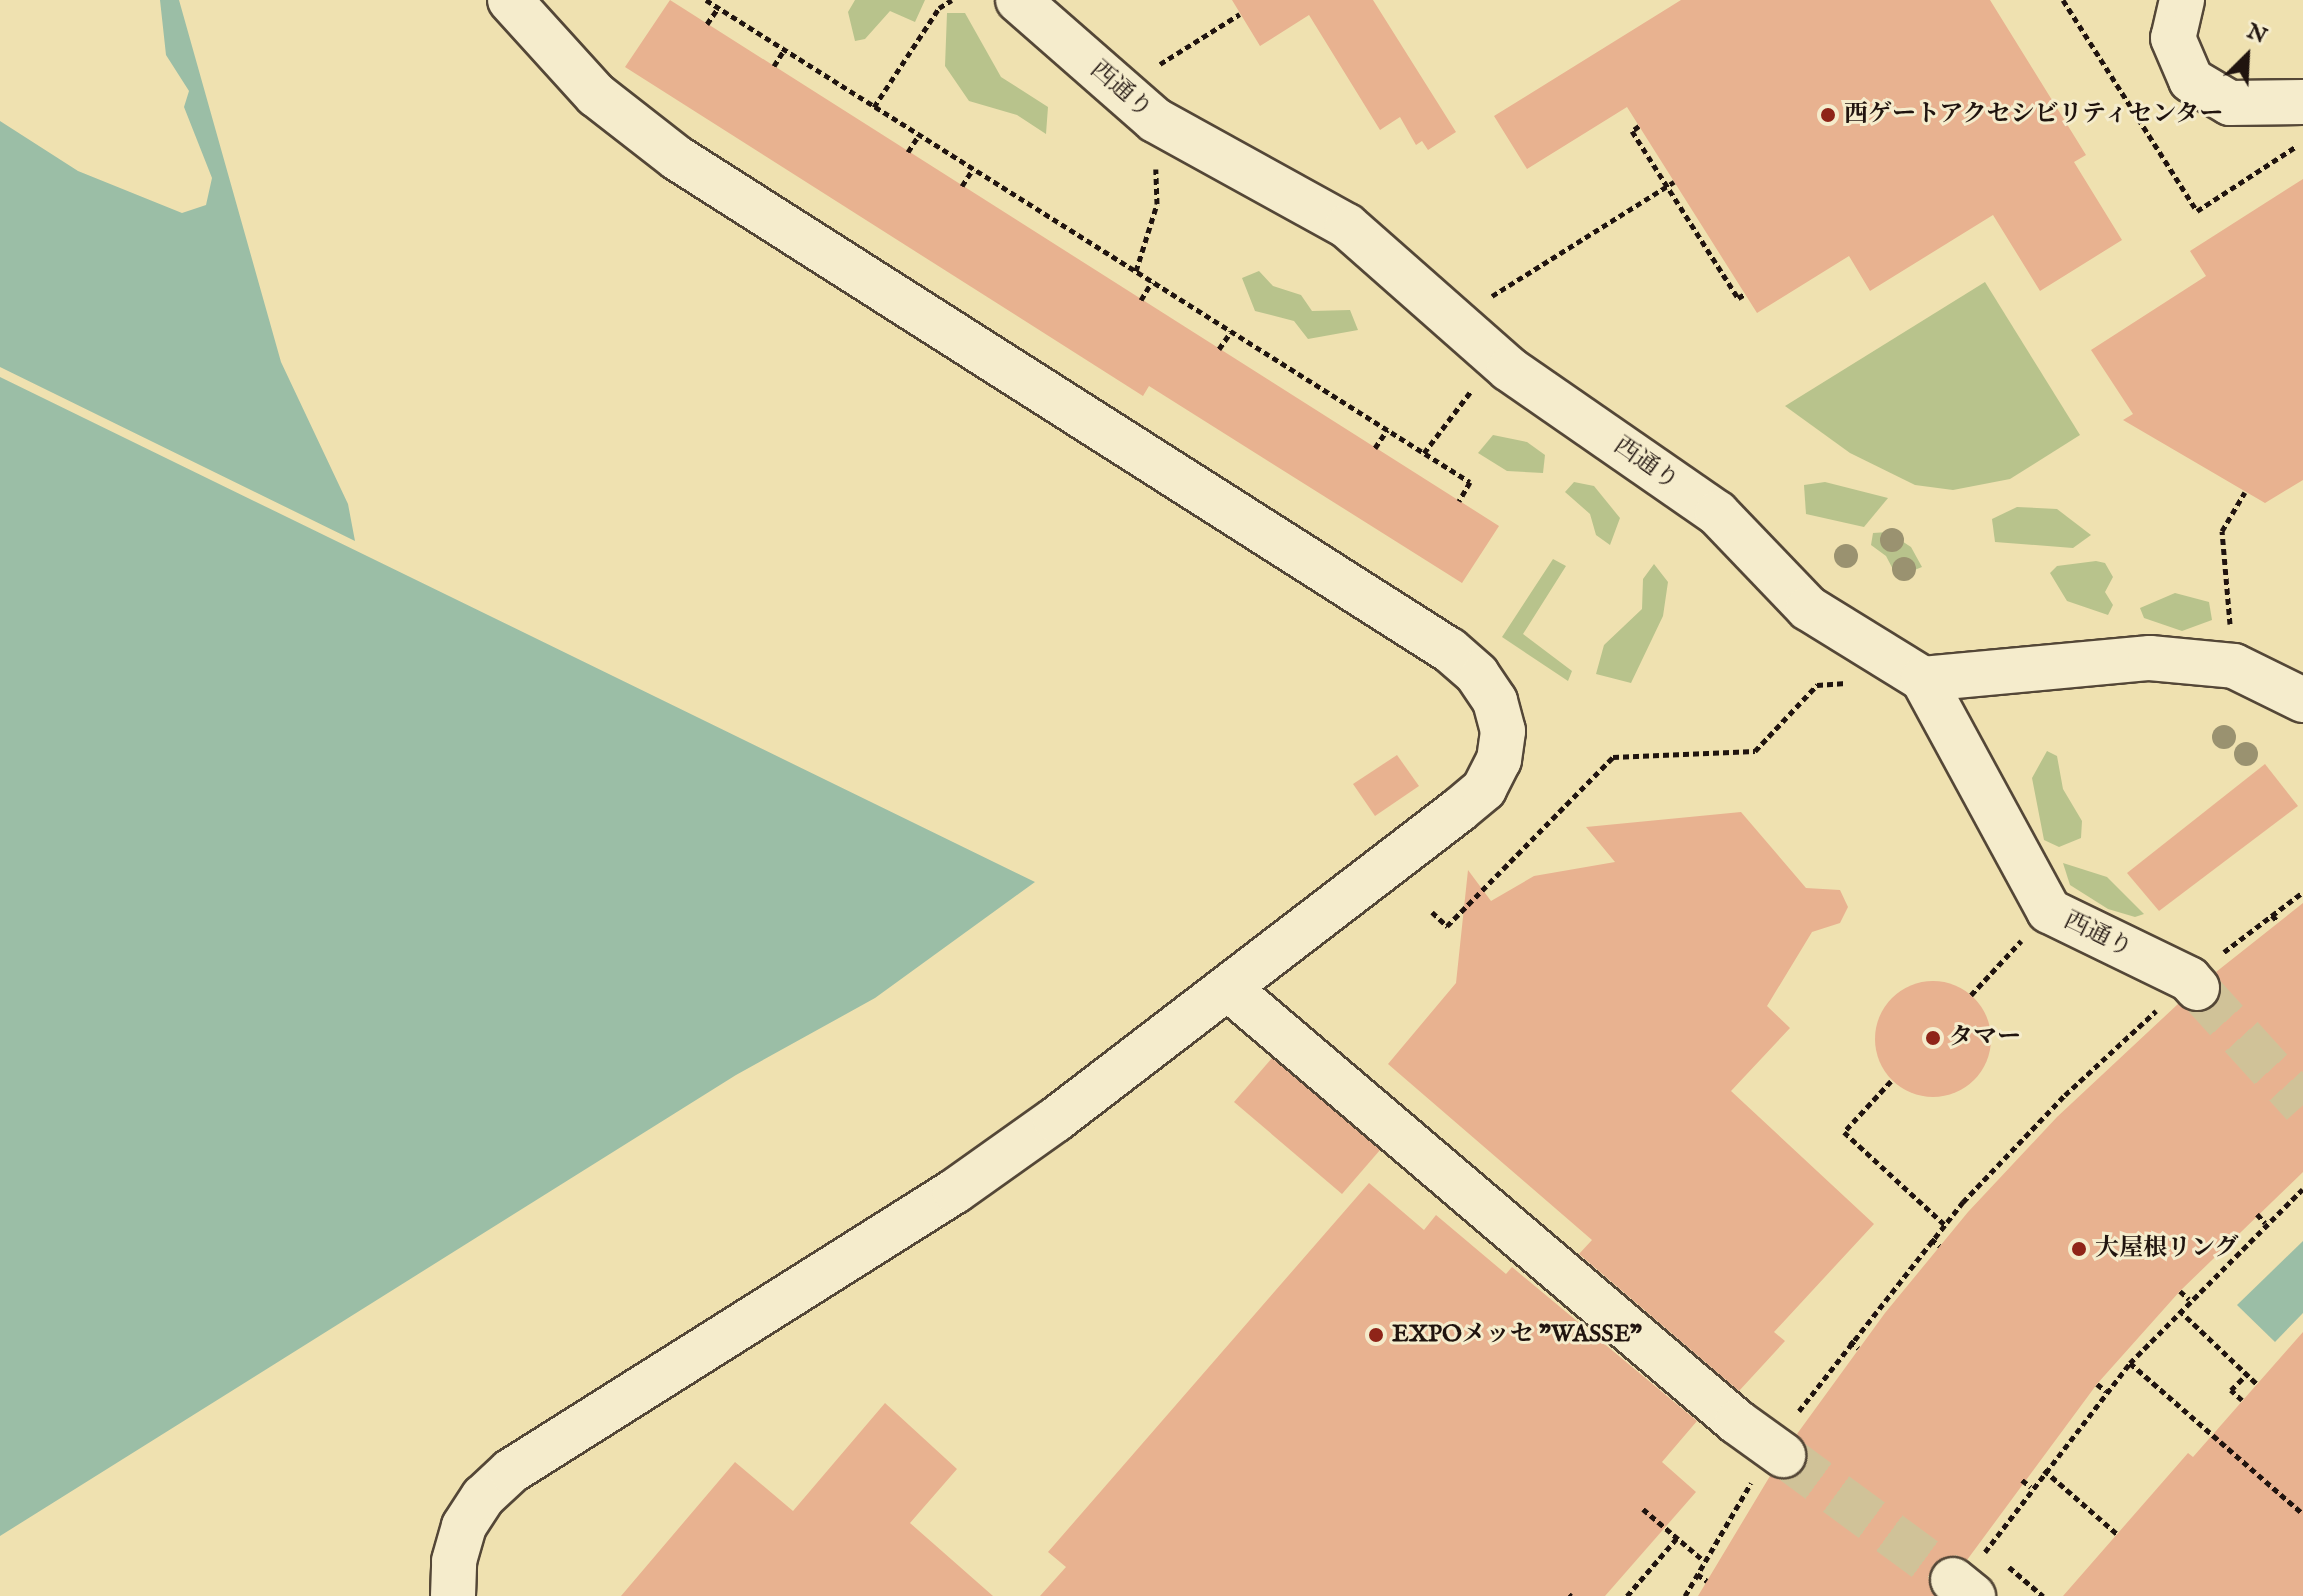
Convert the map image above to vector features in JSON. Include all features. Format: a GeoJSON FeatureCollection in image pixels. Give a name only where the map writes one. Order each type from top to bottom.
{"type":"FeatureCollection","features":[{"type":"Feature","properties":{"kind":"lane"},"geometry":{"type":"LineString","coordinates":[[453,1596],[454,1561],[464,1526],[483,1497],[511,1471],[955,1191],[1229,989],[1484,789],[1499,760],[1503,731],[1495,701],[1477,674],[1449,650],[677,158],[596,95],[510,0]]}},
{"type":"Feature","properties":{"kind":"lane","name":"西通り"},"geometry":{"type":"LineString","coordinates":[[1018,0],[1155,120],[1347,226],[1509,369],[1717,513],[1808,608],[1923,679],[2049,911],[2193,984]]}},
{"type":"Feature","properties":{"kind":"lane"},"geometry":{"type":"LineString","coordinates":[[2182,0],[2173,38],[2191,80],[2230,103],[2303,102]]}},
{"type":"Feature","properties":{"kind":"lane"},"geometry":{"type":"LineString","coordinates":[[1923,679],[2150,658],[2234,666],[2303,700]]}},
{"type":"Feature","properties":{"kind":"lane"},"geometry":{"type":"LineString","coordinates":[[1229,989],[1779,1452]]}},
{"type":"Feature","properties":{"kind":"path"},"geometry":{"type":"LineString","coordinates":[[706,0],[1470,482],[1459,501]]}},
{"type":"Feature","properties":{"kind":"path"},"geometry":{"type":"LineString","coordinates":[[874,107],[939,8],[952,0]]}},
{"type":"Feature","properties":{"kind":"path"},"geometry":{"type":"LineString","coordinates":[[2063,0],[2197,211],[2303,142]]}},
{"type":"Feature","properties":{"kind":"path"},"geometry":{"type":"LineString","coordinates":[[707,24],[718,8]]}},
{"type":"Feature","properties":{"kind":"path"},"geometry":{"type":"LineString","coordinates":[[1120,89],[1240,14]]}},
{"type":"Feature","properties":{"kind":"path"},"geometry":{"type":"LineString","coordinates":[[774,66],[784,50]]}},
{"type":"Feature","properties":{"kind":"path"},"geometry":{"type":"LineString","coordinates":[[1136,271],[1157,204],[1155,120]]}},
{"type":"Feature","properties":{"kind":"path"},"geometry":{"type":"LineString","coordinates":[[1639,126],[1632,131],[1738,298],[1745,294]]}},
{"type":"Feature","properties":{"kind":"path"},"geometry":{"type":"LineString","coordinates":[[908,152],[919,135]]}},
{"type":"Feature","properties":{"kind":"path"},"geometry":{"type":"LineString","coordinates":[[962,186],[973,169]]}},
{"type":"Feature","properties":{"kind":"path"},"geometry":{"type":"LineString","coordinates":[[1454,320],[1674,182]]}},
{"type":"Feature","properties":{"kind":"path"},"geometry":{"type":"LineString","coordinates":[[1703,243],[1709,238]]}},
{"type":"Feature","properties":{"kind":"path"},"geometry":{"type":"LineString","coordinates":[[1141,300],[1152,282]]}},
{"type":"Feature","properties":{"kind":"path"},"geometry":{"type":"LineString","coordinates":[[1219,349],[1231,332]]}},
{"type":"Feature","properties":{"kind":"path"},"geometry":{"type":"LineString","coordinates":[[1424,453],[1463,395],[1509,369]]}},
{"type":"Feature","properties":{"kind":"path"},"geometry":{"type":"LineString","coordinates":[[1375,448],[1387,430]]}},
{"type":"Feature","properties":{"kind":"path"},"geometry":{"type":"LineString","coordinates":[[2234,666],[2222,531],[2245,492]]}},
{"type":"Feature","properties":{"kind":"path"},"geometry":{"type":"LineString","coordinates":[[1432,912],[1447,926],[1613,757],[1755,751],[1817,685],[1923,679]]}},
{"type":"Feature","properties":{"kind":"path"},"geometry":{"type":"LineString","coordinates":[[1685,1596],[1704,1561],[1850,1341],[1944,1224],[2022,1138],[2109,1053],[2303,892]]}},
{"type":"Feature","properties":{"kind":"path"},"geometry":{"type":"LineString","coordinates":[[1971,995],[2049,911]]}},
{"type":"Feature","properties":{"kind":"path"},"geometry":{"type":"LineString","coordinates":[[2272,915],[2278,922]]}},
{"type":"Feature","properties":{"kind":"path"},"geometry":{"type":"LineString","coordinates":[[2109,1053],[2116,1060]]}},
{"type":"Feature","properties":{"kind":"path"},"geometry":{"type":"LineString","coordinates":[[1891,1081],[1844,1132],[1944,1224]]}},
{"type":"Feature","properties":{"kind":"path"},"geometry":{"type":"LineString","coordinates":[[2022,1138],[2029,1146]]}},
{"type":"Feature","properties":{"kind":"path"},"geometry":{"type":"LineString","coordinates":[[1963,1588],[1987,1548],[2031,1487],[2106,1391],[2189,1299],[2303,1189]]}},
{"type":"Feature","properties":{"kind":"path"},"geometry":{"type":"LineString","coordinates":[[2257,1214],[2265,1223]]}},
{"type":"Feature","properties":{"kind":"path"},"geometry":{"type":"LineString","coordinates":[[1931,1239],[1940,1246]]}},
{"type":"Feature","properties":{"kind":"path"},"geometry":{"type":"LineString","coordinates":[[2180,1291],[2189,1299]]}},
{"type":"Feature","properties":{"kind":"path"},"geometry":{"type":"LineString","coordinates":[[2179,1310],[2257,1384]]}},
{"type":"Feature","properties":{"kind":"path"},"geometry":{"type":"LineString","coordinates":[[1850,1341],[1858,1348]]}},
{"type":"Feature","properties":{"kind":"path"},"geometry":{"type":"LineString","coordinates":[[2130,1363],[2303,1514]]}},
{"type":"Feature","properties":{"kind":"path"},"geometry":{"type":"LineString","coordinates":[[2242,1400],[2231,1390],[2246,1375]]}},
{"type":"Feature","properties":{"kind":"path"},"geometry":{"type":"LineString","coordinates":[[2097,1384],[2106,1391]]}},
{"type":"Feature","properties":{"kind":"path"},"geometry":{"type":"LineString","coordinates":[[2044,1470],[2117,1534]]}},
{"type":"Feature","properties":{"kind":"path"},"geometry":{"type":"LineString","coordinates":[[2022,1480],[2031,1487]]}},
{"type":"Feature","properties":{"kind":"path"},"geometry":{"type":"LineString","coordinates":[[1643,1509],[1704,1561]]}},
{"type":"Feature","properties":{"kind":"path"},"geometry":{"type":"LineString","coordinates":[[1627,1596],[1677,1538]]}},
{"type":"Feature","properties":{"kind":"path"},"geometry":{"type":"LineString","coordinates":[[1987,1548],[2043,1596]]}},
{"type":"Feature","properties":{"kind":"path"},"geometry":{"type":"LineString","coordinates":[[1697,1574],[1707,1581]]}},
{"type":"Feature","properties":{"kind":"shaded area"},"geometry":{"type":"Polygon","coordinates":[[[160,0],[179,0],[281,362],[348,504],[355,541],[0,367],[0,121],[78,171],[182,213],[206,205],[212,178],[184,107],[189,91],[166,55],[160,0]]]}},
{"type":"Feature","properties":{"kind":"shaded area"},"geometry":{"type":"Polygon","coordinates":[[[855,0],[925,0],[915,22],[890,11],[865,39],[855,41],[848,12],[855,0]]]}},
{"type":"Feature","properties":{"kind":"shaded area"},"geometry":{"type":"Polygon","coordinates":[[[947,13],[965,13],[1001,77],[1048,107],[1046,134],[1017,115],[969,101],[945,66],[947,13]]]}},
{"type":"Feature","properties":{"kind":"shaded area"},"geometry":{"type":"Polygon","coordinates":[[[1259,271],[1273,286],[1301,295],[1312,311],[1350,310],[1358,330],[1308,339],[1294,321],[1255,311],[1242,278],[1259,271]]]}},
{"type":"Feature","properties":{"kind":"shaded area"},"geometry":{"type":"Polygon","coordinates":[[[1985,282],[2080,435],[2010,479],[1953,490],[1915,485],[1850,453],[1785,406],[1985,282]]]}},
{"type":"Feature","properties":{"kind":"shaded area"},"geometry":{"type":"Polygon","coordinates":[[[0,377],[1035,882],[875,998],[736,1075],[0,1536],[0,377]]]}},
{"type":"Feature","properties":{"kind":"shaded area"},"geometry":{"type":"Polygon","coordinates":[[[1493,435],[1527,442],[1545,455],[1543,473],[1507,471],[1478,453],[1493,435]]]}},
{"type":"Feature","properties":{"kind":"shaded area"},"geometry":{"type":"Polygon","coordinates":[[[1574,482],[1594,486],[1620,518],[1610,545],[1596,535],[1590,514],[1565,492],[1574,482]]]}},
{"type":"Feature","properties":{"kind":"shaded area"},"geometry":{"type":"Polygon","coordinates":[[[1825,482],[1888,498],[1864,527],[1806,514],[1804,485],[1825,482]]]}},
{"type":"Feature","properties":{"kind":"shaded area"},"geometry":{"type":"Polygon","coordinates":[[[2017,507],[2057,509],[2091,535],[2073,548],[1995,542],[1992,519],[2017,507]]]}},
{"type":"Feature","properties":{"kind":"shaded area"},"geometry":{"type":"Polygon","coordinates":[[[1888,532],[1911,547],[1922,567],[1897,577],[1886,556],[1871,545],[1873,533],[1888,532]]]}},
{"type":"Feature","properties":{"kind":"shaded area"},"geometry":{"type":"Polygon","coordinates":[[[1553,559],[1566,566],[1523,634],[1572,671],[1568,681],[1502,637],[1553,559]]]}},
{"type":"Feature","properties":{"kind":"shaded area"},"geometry":{"type":"Polygon","coordinates":[[[2096,561],[2105,563],[2113,577],[2105,592],[2113,605],[2108,615],[2067,601],[2050,573],[2057,566],[2096,561]]]}},
{"type":"Feature","properties":{"kind":"shaded area"},"geometry":{"type":"Polygon","coordinates":[[[1654,564],[1668,582],[1663,616],[1631,683],[1596,674],[1604,645],[1642,609],[1643,579],[1654,564]]]}},
{"type":"Feature","properties":{"kind":"shaded area"},"geometry":{"type":"Polygon","coordinates":[[[2175,593],[2209,602],[2212,620],[2182,631],[2144,618],[2140,608],[2175,593]]]}},
{"type":"Feature","properties":{"kind":"shaded area"},"geometry":{"type":"Polygon","coordinates":[[[2047,751],[2057,756],[2063,789],[2082,821],[2081,838],[2059,847],[2044,840],[2032,778],[2047,751]]]}},
{"type":"Feature","properties":{"kind":"shaded area"},"geometry":{"type":"Polygon","coordinates":[[[2063,863],[2107,877],[2144,914],[2135,917],[2108,909],[2070,885],[2063,863]]]}},
{"type":"Feature","properties":{"kind":"shaded area"},"geometry":{"type":"Polygon","coordinates":[[[2303,1241],[2303,1313],[2275,1342],[2237,1305],[2303,1241]]]}},
{"type":"Feature","properties":{"kind":"building"},"geometry":{"type":"Polygon","coordinates":[[[670,0],[1499,526],[1462,583],[1149,386],[1143,396],[625,67],[670,0]]]}},
{"type":"Feature","properties":{"kind":"building"},"geometry":{"type":"Polygon","coordinates":[[[1232,0],[1373,0],[1456,132],[1428,150],[1422,141],[1416,145],[1400,117],[1380,130],[1309,15],[1260,46],[1232,0]]]}},
{"type":"Feature","properties":{"kind":"building"},"geometry":{"type":"Polygon","coordinates":[[[1681,0],[1990,0],[2086,155],[2074,162],[2122,240],[2040,291],[1993,215],[1870,291],[1849,256],[1757,313],[1627,107],[1527,169],[1494,116],[1681,0]]]}},
{"type":"Feature","properties":{"kind":"building"},"geometry":{"type":"Polygon","coordinates":[[[2303,179],[2303,480],[2265,503],[2123,420],[2133,414],[2091,350],[2206,276],[2190,251],[2303,179]]]}},
{"type":"Feature","properties":{"kind":"building"},"geometry":{"type":"Polygon","coordinates":[[[1397,755],[1419,786],[1375,816],[1353,784],[1397,755]]]}},
{"type":"Feature","properties":{"kind":"building"},"geometry":{"type":"Polygon","coordinates":[[[2265,764],[2298,806],[2159,911],[2127,873],[2265,764]]]}},
{"type":"Feature","properties":{"kind":"building"},"geometry":{"type":"Polygon","coordinates":[[[1741,812],[1806,888],[1840,890],[1848,907],[1840,923],[1812,932],[1767,1006],[1790,1028],[1731,1091],[1874,1224],[1774,1332],[1785,1341],[1739,1391],[1579,1254],[1592,1240],[1388,1064],[1456,983],[1468,870],[1491,901],[1534,876],[1615,862],[1586,827],[1741,812]]]}},
{"type":"Feature","properties":{"kind":"building","name":"大屋根リング"},"geometry":{"type":"Polygon","coordinates":[[[2303,903],[2303,1172],[2180,1291],[2097,1384],[1967,1560],[1945,1557],[1934,1564],[1928,1577],[1935,1596],[1698,1596],[1770,1476],[1793,1478],[1804,1469],[1806,1445],[1797,1434],[1885,1313],[1968,1212],[2057,1117],[2178,1004],[2201,1013],[2214,1006],[2222,984],[2216,972],[2303,903]]]}},
{"type":"Feature","properties":{"kind":"building","name":"タマー"},"geometry":{"type":"Polygon","coordinates":[[[1933,981],[1955,985],[1974,998],[1987,1017],[1991,1039],[1987,1061],[1974,1080],[1955,1093],[1933,1097],[1911,1093],[1892,1080],[1879,1061],[1875,1039],[1879,1017],[1892,998],[1911,985],[1933,981]]]}},
{"type":"Feature","properties":{"kind":"building"},"geometry":{"type":"Polygon","coordinates":[[[1272,1058],[1380,1150],[1342,1194],[1234,1102],[1272,1058]]]}},
{"type":"Feature","properties":{"kind":"building","name":"EXPOメッセ \"WASSE\""},"geometry":{"type":"Polygon","coordinates":[[[1369,1183],[1424,1230],[1436,1215],[1506,1274],[1512,1267],[1697,1421],[1662,1462],[1696,1492],[1605,1596],[1040,1596],[1066,1567],[1048,1552],[1369,1183]]]}},
{"type":"Feature","properties":{"kind":"building"},"geometry":{"type":"Polygon","coordinates":[[[2303,1332],[2303,1596],[2063,1596],[2188,1453],[2193,1457],[2303,1332]]]}},
{"type":"Feature","properties":{"kind":"building"},"geometry":{"type":"Polygon","coordinates":[[[885,1403],[957,1469],[910,1523],[993,1596],[621,1596],[735,1462],[793,1511],[885,1403]]]}},
{"type":"Feature","properties":{"kind":"tunnel"},"geometry":{"type":"LineString","coordinates":[[2197,988],[2303,1105]]}},
{"type":"Feature","properties":{"kind":"tunnel"},"geometry":{"type":"LineString","coordinates":[[1783,1455],[1953,1580]]}},
{"type":"Feature","properties":{"kind":"place","name":"西ゲートアクセシビリティセンター"},"geometry":{"type":"Point","coordinates":[1828,115]}},
{"type":"Feature","properties":{"kind":"place","name":"タマー"},"geometry":{"type":"Point","coordinates":[1933,1038]}},
{"type":"Feature","properties":{"kind":"place","name":"大屋根リング"},"geometry":{"type":"Point","coordinates":[2079,1249]}},
{"type":"Feature","properties":{"kind":"place","name":"EXPOメッセ \"WASSE\""},"geometry":{"type":"Point","coordinates":[1376,1335]}}]}
